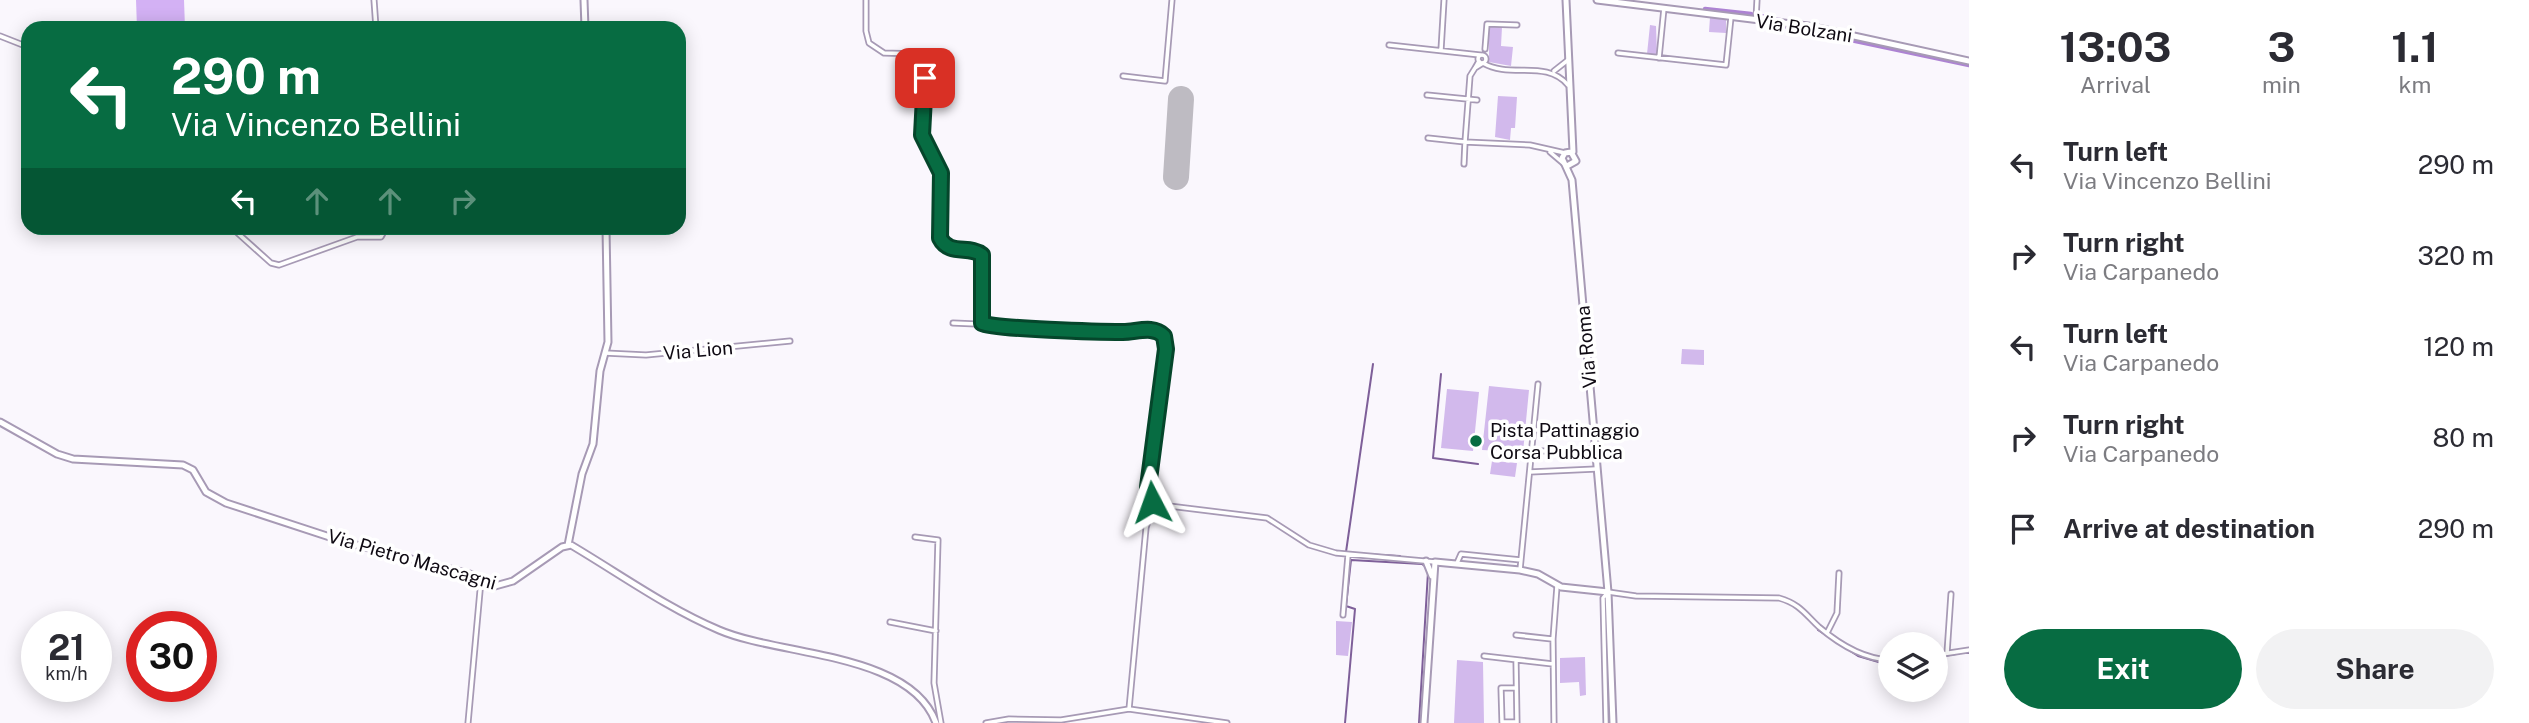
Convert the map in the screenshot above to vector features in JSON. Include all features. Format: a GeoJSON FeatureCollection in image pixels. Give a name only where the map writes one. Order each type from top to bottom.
{"type":"FeatureCollection","features":[{"type":"Feature","properties":{"kind":"street"},"geometry":{"type":"LineString","coordinates":[[374,0],[376,21]]}},
{"type":"Feature","properties":{"kind":"street"},"geometry":{"type":"LineString","coordinates":[[584,0],[585,21]]}},
{"type":"Feature","properties":{"kind":"street"},"geometry":{"type":"LineString","coordinates":[[866,0],[866,31],[869,43],[884,53],[918,54],[925,63],[922,135],[941,173],[940,238],[951,248],[976,251],[982,255],[982,323]]}},
{"type":"Feature","properties":{"kind":"street"},"geometry":{"type":"LineString","coordinates":[[1124,76],[1165,81],[1172,0]]}},
{"type":"Feature","properties":{"kind":"street"},"geometry":{"type":"LineString","coordinates":[[1441,50],[1444,0]]}},
{"type":"Feature","properties":{"kind":"street"},"geometry":{"type":"LineString","coordinates":[[1566,0],[1570,138],[1568,164]]}},
{"type":"Feature","properties":{"kind":"street","name":"Via Bolzani"},"geometry":{"type":"LineString","coordinates":[[1597,0],[1636,2],[1828,30],[1969,61]]}},
{"type":"Feature","properties":{"kind":"street"},"geometry":{"type":"LineString","coordinates":[[1755,19],[1757,0]]}},
{"type":"Feature","properties":{"kind":"street"},"geometry":{"type":"LineString","coordinates":[[1659,58],[1664,8]]}},
{"type":"Feature","properties":{"kind":"street"},"geometry":{"type":"LineString","coordinates":[[1618,53],[1726,65],[1731,17]]}},
{"type":"Feature","properties":{"kind":"street"},"geometry":{"type":"LineString","coordinates":[[1464,164],[1470,76],[1482,58],[1488,24],[1517,25]]}},
{"type":"Feature","properties":{"kind":"street"},"geometry":{"type":"LineString","coordinates":[[0,36],[21,44]]}},
{"type":"Feature","properties":{"kind":"street"},"geometry":{"type":"LineString","coordinates":[[1390,45],[1469,52],[1482,58],[1492,68],[1552,72],[1569,85]]}},
{"type":"Feature","properties":{"kind":"street"},"geometry":{"type":"LineString","coordinates":[[1552,72],[1568,60]]}},
{"type":"Feature","properties":{"kind":"street"},"geometry":{"type":"LineString","coordinates":[[1427,95],[1477,100]]}},
{"type":"Feature","properties":{"kind":"street"},"geometry":{"type":"LineString","coordinates":[[1428,138],[1525,145],[1548,151],[1568,152],[1576,159],[1568,164]]}},
{"type":"Feature","properties":{"kind":"street"},"geometry":{"type":"LineString","coordinates":[[1548,151],[1568,164]]}},
{"type":"Feature","properties":{"kind":"street","name":"Via Roma"},"geometry":{"type":"LineString","coordinates":[[1568,164],[1572,180],[1608,592],[1613,723]]}},
{"type":"Feature","properties":{"kind":"street"},"geometry":{"type":"LineString","coordinates":[[240,235],[271,263],[279,265],[357,237],[382,235]]}},
{"type":"Feature","properties":{"kind":"street"},"geometry":{"type":"LineString","coordinates":[[606,235],[609,328],[588,460],[582,474],[568,545],[718,630],[759,644],[844,660],[904,685],[923,699],[936,723]]}},
{"type":"Feature","properties":{"kind":"street"},"geometry":{"type":"LineString","coordinates":[[953,323],[982,323],[1011,328],[1161,332],[1166,349],[1148,487],[1153,504],[1146,528],[1129,709]]}},
{"type":"Feature","properties":{"kind":"street","name":"Via Lion"},"geometry":{"type":"LineString","coordinates":[[605,353],[646,355],[790,341]]}},
{"type":"Feature","properties":{"kind":"street"},"geometry":{"type":"LineString","coordinates":[[1520,570],[1538,384]]}},
{"type":"Feature","properties":{"kind":"street","name":"Via Pietro Mascagni"},"geometry":{"type":"LineString","coordinates":[[0,422],[57,454],[94,462],[183,465],[193,470],[204,490],[213,498],[345,542],[463,572],[495,586],[504,585],[568,545]]}},
{"type":"Feature","properties":{"kind":"street"},"geometry":{"type":"LineString","coordinates":[[1534,430],[1593,428]]}},
{"type":"Feature","properties":{"kind":"street"},"geometry":{"type":"LineString","coordinates":[[1532,451],[1595,449]]}},
{"type":"Feature","properties":{"kind":"street"},"geometry":{"type":"LineString","coordinates":[[1530,472],[1596,468]]}},
{"type":"Feature","properties":{"kind":"street"},"geometry":{"type":"LineString","coordinates":[[1153,504],[1267,518],[1309,545],[1348,555],[1520,570],[1538,574],[1557,586],[1654,597],[1779,598],[1800,605],[1827,633],[1869,658],[1878,659]]}},
{"type":"Feature","properties":{"kind":"street"},"geometry":{"type":"LineString","coordinates":[[915,537],[938,540],[934,683],[941,723]]}},
{"type":"Feature","properties":{"kind":"street"},"geometry":{"type":"LineString","coordinates":[[1457,563],[1461,554],[1521,560]]}},
{"type":"Feature","properties":{"kind":"street"},"geometry":{"type":"LineString","coordinates":[[1343,615],[1348,555]]}},
{"type":"Feature","properties":{"kind":"street"},"geometry":{"type":"LineString","coordinates":[[1488,566],[1489,557]]}},
{"type":"Feature","properties":{"kind":"street"},"geometry":{"type":"LineString","coordinates":[[1426,561],[1434,583]]}},
{"type":"Feature","properties":{"kind":"street"},"geometry":{"type":"LineString","coordinates":[[1424,723],[1435,562]]}},
{"type":"Feature","properties":{"kind":"street"},"geometry":{"type":"LineString","coordinates":[[1434,583],[1444,562]]}},
{"type":"Feature","properties":{"kind":"street"},"geometry":{"type":"LineString","coordinates":[[1827,633],[1837,613],[1839,572]]}},
{"type":"Feature","properties":{"kind":"street"},"geometry":{"type":"LineString","coordinates":[[468,723],[481,580]]}},
{"type":"Feature","properties":{"kind":"street"},"geometry":{"type":"LineString","coordinates":[[1554,723],[1553,639],[1557,586]]}},
{"type":"Feature","properties":{"kind":"street","name":"Via Roma"},"geometry":{"type":"LineString","coordinates":[[1606,723],[1603,598],[1608,592]]}},
{"type":"Feature","properties":{"kind":"street"},"geometry":{"type":"LineString","coordinates":[[1948,638],[1951,594]]}},
{"type":"Feature","properties":{"kind":"street"},"geometry":{"type":"LineString","coordinates":[[890,622],[936,631]]}},
{"type":"Feature","properties":{"kind":"street"},"geometry":{"type":"LineString","coordinates":[[1516,635],[1553,639]]}},
{"type":"Feature","properties":{"kind":"street"},"geometry":{"type":"LineString","coordinates":[[1948,653],[1969,650]]}},
{"type":"Feature","properties":{"kind":"street"},"geometry":{"type":"LineString","coordinates":[[1484,656],[1553,664]]}},
{"type":"Feature","properties":{"kind":"street"},"geometry":{"type":"LineString","coordinates":[[1516,661],[1517,723],[1502,722],[1501,688],[1516,688]]}},
{"type":"Feature","properties":{"kind":"street"},"geometry":{"type":"LineString","coordinates":[[986,723],[1009,719],[1066,719],[1129,709],[1227,723]]}},
{"type":"Feature","properties":{"kind":"shaded area"},"geometry":{"type":"Polygon","coordinates":[[[136,0],[184,0],[185,21],[137,21],[136,0]]]}},
{"type":"Feature","properties":{"kind":"shaded area"},"geometry":{"type":"Polygon","coordinates":[[[1710,17],[1726,20],[1726,33],[1709,32],[1710,17]]]}},
{"type":"Feature","properties":{"kind":"shaded area"},"geometry":{"type":"Polygon","coordinates":[[[1650,25],[1656,26],[1657,54],[1647,54],[1650,25]]]}},
{"type":"Feature","properties":{"kind":"shaded area"},"geometry":{"type":"Polygon","coordinates":[[[1489,26],[1502,27],[1501,46],[1513,47],[1511,66],[1489,62],[1489,26]]]}},
{"type":"Feature","properties":{"kind":"shaded area"},"geometry":{"type":"Polygon","coordinates":[[[1498,96],[1517,97],[1515,128],[1511,128],[1510,140],[1495,137],[1498,96]]]}},
{"type":"Feature","properties":{"kind":"shaded area"},"geometry":{"type":"Polygon","coordinates":[[[1682,349],[1704,350],[1704,365],[1681,364],[1682,349]]]}},
{"type":"Feature","properties":{"kind":"shaded area"},"geometry":{"type":"Polygon","coordinates":[[[1489,386],[1529,390],[1523,452],[1482,450],[1489,386]]]}},
{"type":"Feature","properties":{"kind":"shaded area"},"geometry":{"type":"Polygon","coordinates":[[[1447,389],[1479,392],[1473,451],[1441,448],[1447,389]]]}},
{"type":"Feature","properties":{"kind":"shaded area"},"geometry":{"type":"Polygon","coordinates":[[[1492,461],[1517,463],[1515,477],[1490,474],[1492,461]]]}},
{"type":"Feature","properties":{"kind":"shaded area"},"geometry":{"type":"Polygon","coordinates":[[[1336,621],[1352,622],[1348,656],[1336,655],[1336,621]]]}},
{"type":"Feature","properties":{"kind":"shaded area"},"geometry":{"type":"Polygon","coordinates":[[[1585,657],[1586,695],[1580,696],[1579,682],[1560,683],[1560,658],[1585,657]]]}},
{"type":"Feature","properties":{"kind":"shaded area"},"geometry":{"type":"Polygon","coordinates":[[[1457,660],[1483,662],[1484,723],[1454,723],[1457,660]]]}},
{"type":"Feature","properties":{"kind":"waterway"},"geometry":{"type":"LineString","coordinates":[[1705,9],[1751,14]]}},
{"type":"Feature","properties":{"kind":"waterway"},"geometry":{"type":"LineString","coordinates":[[1761,16],[1780,20]]}},
{"type":"Feature","properties":{"kind":"waterway"},"geometry":{"type":"LineString","coordinates":[[1780,25],[1969,65]]}},
{"type":"Feature","properties":{"kind":"waterway"},"geometry":{"type":"LineString","coordinates":[[1346,552],[1373,364]]}},
{"type":"Feature","properties":{"kind":"waterway"},"geometry":{"type":"LineString","coordinates":[[1441,374],[1433,458],[1478,464]]}},
{"type":"Feature","properties":{"kind":"waterway"},"geometry":{"type":"LineString","coordinates":[[1362,554],[1400,556]]}},
{"type":"Feature","properties":{"kind":"waterway"},"geometry":{"type":"LineString","coordinates":[[1345,723],[1355,609],[1346,606],[1351,560],[1422,564],[1426,567]]}},
{"type":"Feature","properties":{"kind":"waterway"},"geometry":{"type":"LineString","coordinates":[[1419,723],[1428,572]]}},
{"type":"Feature","properties":{"kind":"waterway"},"geometry":{"type":"LineString","coordinates":[[1818,630],[1858,656],[1878,662]]}},
{"type":"Feature","properties":{"kind":"waterway"},"geometry":{"type":"LineString","coordinates":[[1961,653],[1969,653]]}},
{"type":"Feature","properties":{"kind":"waterway"},"geometry":{"type":"LineString","coordinates":[[1948,655],[1956,654]]}},
{"type":"Feature","properties":{"kind":"runway"},"geometry":{"type":"LineString","coordinates":[[1176,177],[1181,99]]}},
{"type":"Feature","properties":{"kind":"place","name":"Pista Pattinaggio Corsa Pubblica"},"geometry":{"type":"Point","coordinates":[1476,441]}},
{"type":"Feature","properties":{"kind":"route"},"geometry":{"type":"LineString","coordinates":[[925,78],[922,135],[926,149],[941,173],[940,238],[943,244],[951,248],[976,251],[982,255],[982,323],[986,326],[1011,328],[1126,332],[1156,330],[1164,336],[1166,349],[1149,468],[1148,487],[1152,502]]}}]}
